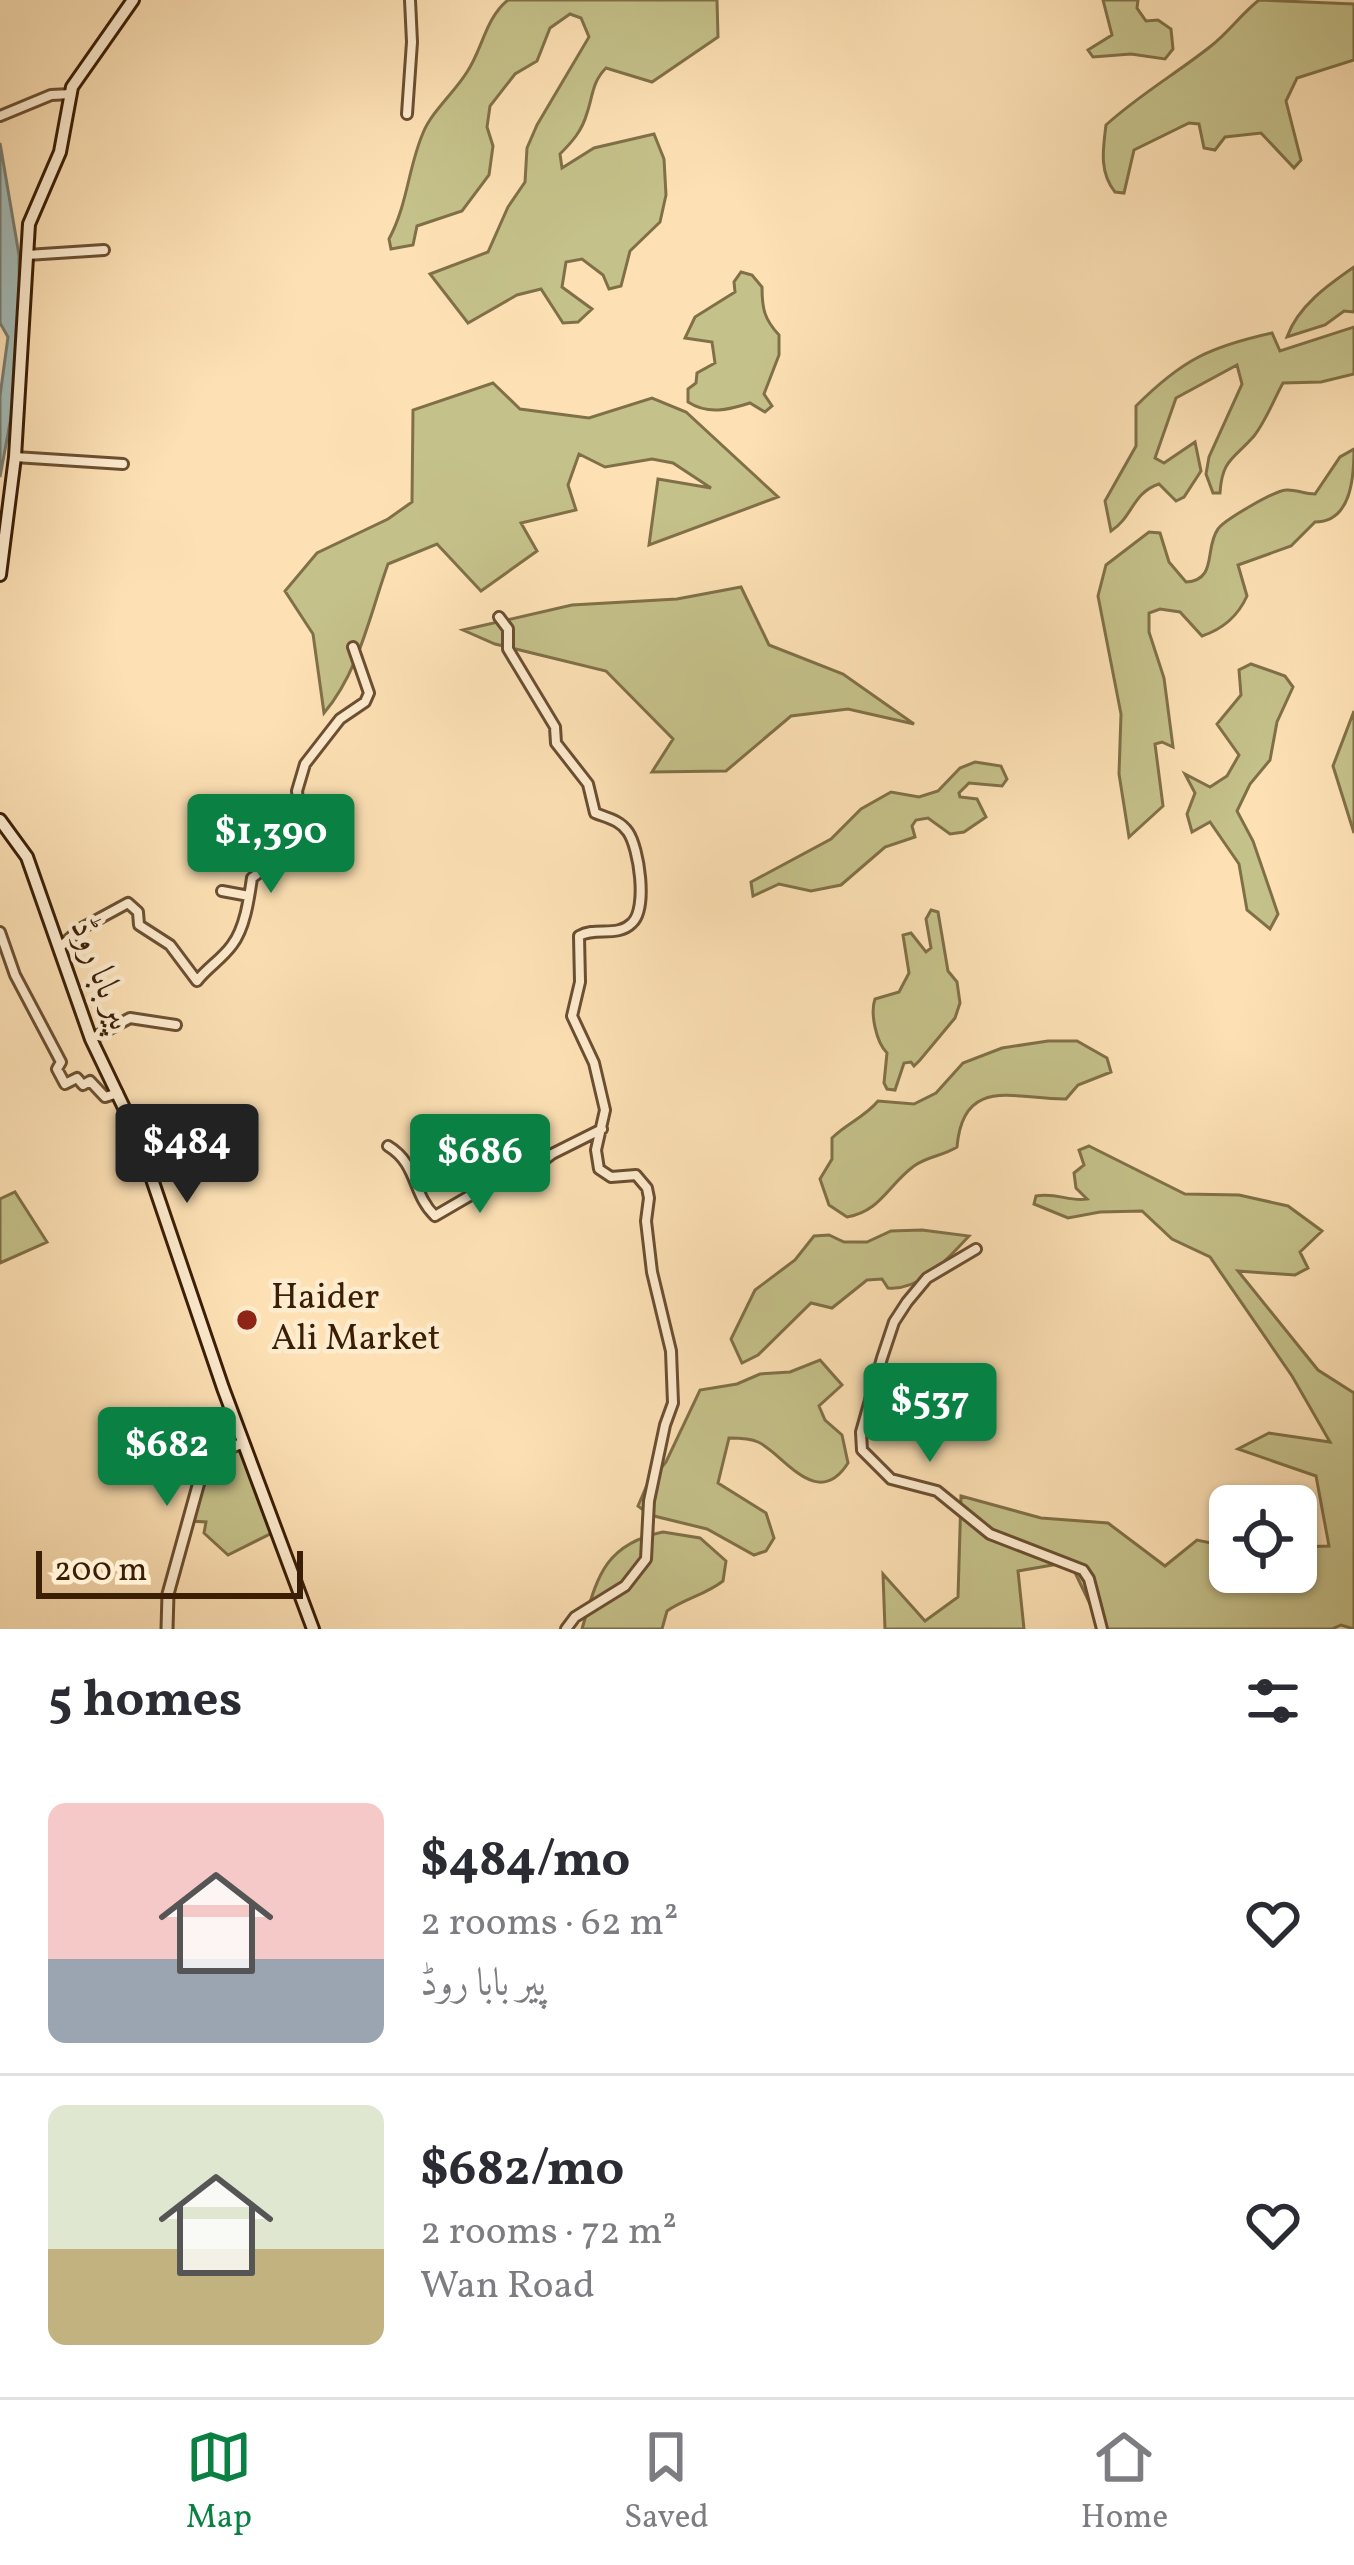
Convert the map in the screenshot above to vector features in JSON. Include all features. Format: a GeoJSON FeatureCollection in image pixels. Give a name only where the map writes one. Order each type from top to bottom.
{"type":"FeatureCollection","features":[{"type":"Feature","properties":{"kind":"main road"},"geometry":{"type":"LineString","coordinates":[[0,575],[4,505],[15,457],[29,224],[61,152],[71,94],[133,0]]}},
{"type":"Feature","properties":{"kind":"main road","name":"پیر بابا روڈ"},"geometry":{"type":"LineString","coordinates":[[0,820],[27,857],[91,1040],[137,1135],[243,1444],[313,1629]]}},
{"type":"Feature","properties":{"kind":"street"},"geometry":{"type":"LineString","coordinates":[[407,114],[410,0]]}},
{"type":"Feature","properties":{"kind":"street"},"geometry":{"type":"LineString","coordinates":[[0,116],[51,95],[71,94]]}},
{"type":"Feature","properties":{"kind":"street"},"geometry":{"type":"LineString","coordinates":[[26,255],[104,250]]}},
{"type":"Feature","properties":{"kind":"street"},"geometry":{"type":"LineString","coordinates":[[15,457],[123,464]]}},
{"type":"Feature","properties":{"kind":"street"},"geometry":{"type":"LineString","coordinates":[[500,617],[508,629],[508,649],[555,727],[556,743],[588,784],[596,813],[620,823],[632,841],[643,898],[628,926],[616,931],[589,930],[579,936],[580,982],[571,1008],[597,1072],[605,1111],[596,1150],[598,1169],[611,1177],[636,1175],[647,1188],[652,1272],[671,1352],[674,1403],[650,1502],[646,1559],[625,1586],[575,1617],[566,1629]]}},
{"type":"Feature","properties":{"kind":"street"},"geometry":{"type":"LineString","coordinates":[[58,949],[80,929],[128,903],[138,912],[139,925],[170,945],[196,981],[234,944],[252,878],[298,843],[297,791],[305,764],[340,719],[365,702],[369,693],[353,647]]}},
{"type":"Feature","properties":{"kind":"street"},"geometry":{"type":"LineString","coordinates":[[222,891],[249,896]]}},
{"type":"Feature","properties":{"kind":"street"},"geometry":{"type":"LineString","coordinates":[[0,932],[15,975],[62,1062],[57,1069],[65,1084],[77,1078],[83,1085],[90,1081],[105,1097],[118,1093]]}},
{"type":"Feature","properties":{"kind":"street"},"geometry":{"type":"LineString","coordinates":[[91,1040],[130,1018],[176,1025]]}},
{"type":"Feature","properties":{"kind":"street"},"geometry":{"type":"LineString","coordinates":[[388,1146],[410,1164],[423,1204],[434,1216],[602,1129]]}},
{"type":"Feature","properties":{"kind":"street"},"geometry":{"type":"LineString","coordinates":[[976,1250],[918,1286],[894,1322],[861,1432],[862,1450],[891,1479],[937,1491],[990,1534],[1083,1570],[1102,1629]]}},
{"type":"Feature","properties":{"kind":"street"},"geometry":{"type":"LineString","coordinates":[[167,1629],[168,1594],[204,1464],[210,1455],[243,1444]]}},
{"type":"Feature","properties":{"kind":"shaded area"},"geometry":{"type":"Polygon","coordinates":[[[508,0],[717,0],[718,37],[652,82],[606,68],[595,84],[582,125],[560,154],[562,168],[594,148],[654,134],[664,159],[666,195],[660,222],[630,251],[621,286],[609,289],[603,275],[582,259],[566,262],[562,287],[592,309],[578,322],[563,323],[541,289],[517,295],[468,323],[430,274],[488,252],[525,182],[527,148],[537,125],[589,37],[581,18],[570,14],[550,28],[537,61],[515,74],[490,106],[489,175],[462,211],[417,226],[413,245],[391,249],[389,239],[423,133],[467,72],[494,15],[508,0]]]}},
{"type":"Feature","properties":{"kind":"shaded area"},"geometry":{"type":"Polygon","coordinates":[[[1103,0],[1138,0],[1137,8],[1146,21],[1158,20],[1171,29],[1173,49],[1165,59],[1131,54],[1093,57],[1088,50],[1112,35],[1103,0]]]}},
{"type":"Feature","properties":{"kind":"shaded area"},"geometry":{"type":"Polygon","coordinates":[[[1259,0],[1354,4],[1354,60],[1297,78],[1286,101],[1301,160],[1294,168],[1261,133],[1225,137],[1215,150],[1204,148],[1199,124],[1189,123],[1134,150],[1124,193],[1115,192],[1104,168],[1106,125],[1211,46],[1259,0]]]}},
{"type":"Feature","properties":{"kind":"shaded area"},"geometry":{"type":"Polygon","coordinates":[[[1354,267],[1354,312],[1344,311],[1325,325],[1287,337],[1306,306],[1354,267]]]}},
{"type":"Feature","properties":{"kind":"shaded area"},"geometry":{"type":"Polygon","coordinates":[[[741,272],[752,275],[762,287],[765,313],[779,335],[779,355],[764,394],[772,406],[765,412],[750,403],[703,409],[688,402],[688,389],[696,383],[697,373],[715,363],[712,342],[685,338],[695,317],[735,292],[734,282],[741,272]]]}},
{"type":"Feature","properties":{"kind":"shaded area"},"geometry":{"type":"Polygon","coordinates":[[[1354,327],[1354,374],[1321,382],[1283,383],[1258,430],[1226,466],[1220,493],[1213,493],[1206,474],[1242,384],[1237,365],[1176,398],[1155,458],[1164,463],[1195,442],[1201,471],[1176,501],[1159,484],[1150,488],[1111,531],[1105,501],[1136,446],[1136,406],[1168,377],[1213,350],[1250,338],[1272,333],[1280,351],[1354,327]]]}},
{"type":"Feature","properties":{"kind":"shaded area"},"geometry":{"type":"Polygon","coordinates":[[[493,383],[520,409],[589,418],[652,398],[686,412],[778,497],[649,545],[658,479],[711,488],[673,463],[652,459],[605,467],[579,454],[568,485],[576,510],[521,523],[537,551],[481,591],[437,544],[388,564],[355,661],[324,713],[313,634],[285,591],[317,553],[388,519],[412,502],[413,410],[493,383]]]}},
{"type":"Feature","properties":{"kind":"shaded area"},"geometry":{"type":"Polygon","coordinates":[[[1354,449],[1348,496],[1336,515],[1315,522],[1291,546],[1238,565],[1247,596],[1229,621],[1202,636],[1180,612],[1160,609],[1149,613],[1173,747],[1155,744],[1163,806],[1129,837],[1119,774],[1121,714],[1098,596],[1106,565],[1149,532],[1160,533],[1169,562],[1186,582],[1196,580],[1203,576],[1222,525],[1280,492],[1315,494],[1340,457],[1354,449]]]}},
{"type":"Feature","properties":{"kind":"shaded area"},"geometry":{"type":"Polygon","coordinates":[[[741,587],[769,645],[843,674],[914,724],[848,709],[791,716],[726,771],[652,772],[673,739],[606,671],[495,644],[463,630],[572,605],[677,599],[741,587]]]}},
{"type":"Feature","properties":{"kind":"shaded area"},"geometry":{"type":"Polygon","coordinates":[[[1251,664],[1285,676],[1293,687],[1277,722],[1270,760],[1250,784],[1237,811],[1253,841],[1278,914],[1270,929],[1247,910],[1239,864],[1210,822],[1192,832],[1187,814],[1195,793],[1185,774],[1210,787],[1227,776],[1239,755],[1217,724],[1241,695],[1239,670],[1251,664]]]}},
{"type":"Feature","properties":{"kind":"shaded area"},"geometry":{"type":"Polygon","coordinates":[[[1354,711],[1354,833],[1333,766],[1354,711]]]}},
{"type":"Feature","properties":{"kind":"shaded area"},"geometry":{"type":"Polygon","coordinates":[[[975,762],[1001,766],[1007,779],[1002,786],[969,783],[959,793],[977,799],[986,817],[964,832],[950,834],[928,818],[916,820],[912,826],[915,837],[885,847],[841,885],[811,891],[779,884],[753,896],[751,882],[831,839],[861,809],[891,792],[919,797],[938,791],[960,768],[975,762]]]}},
{"type":"Feature","properties":{"kind":"shaded area"},"geometry":{"type":"Polygon","coordinates":[[[931,910],[938,912],[948,971],[957,982],[960,1003],[955,1018],[920,1060],[914,1066],[904,1063],[895,1090],[887,1089],[887,1053],[875,1027],[875,999],[899,992],[909,973],[903,935],[911,933],[926,952],[931,948],[926,919],[931,910]]]}},
{"type":"Feature","properties":{"kind":"shaded area"},"geometry":{"type":"Polygon","coordinates":[[[1077,1041],[1107,1058],[1111,1072],[1078,1085],[1066,1099],[1012,1095],[981,1100],[961,1124],[957,1147],[914,1166],[868,1209],[847,1217],[829,1205],[820,1179],[832,1159],[832,1138],[878,1101],[914,1104],[936,1093],[963,1063],[1002,1048],[1077,1041]]]}},
{"type":"Feature","properties":{"kind":"shaded area"},"geometry":{"type":"Polygon","coordinates":[[[1089,1146],[1185,1194],[1239,1195],[1288,1206],[1322,1231],[1300,1252],[1308,1268],[1295,1275],[1238,1271],[1318,1370],[1354,1393],[1354,1629],[1341,1625],[1332,1629],[1102,1629],[1070,1562],[1018,1571],[1024,1629],[885,1629],[883,1574],[925,1621],[958,1597],[961,1496],[1041,1518],[1108,1523],[1165,1566],[1197,1540],[1209,1543],[1209,1593],[1317,1593],[1317,1546],[1329,1546],[1316,1476],[1238,1449],[1269,1433],[1330,1442],[1292,1376],[1210,1257],[1172,1239],[1142,1211],[1068,1218],[1034,1204],[1036,1196],[1043,1195],[1087,1199],[1076,1188],[1074,1173],[1084,1165],[1079,1150],[1089,1146]]]}},
{"type":"Feature","properties":{"kind":"shaded area"},"geometry":{"type":"Polygon","coordinates":[[[15,1192],[47,1242],[0,1263],[0,1199],[15,1192]]]}},
{"type":"Feature","properties":{"kind":"shaded area"},"geometry":{"type":"Polygon","coordinates":[[[891,1231],[969,1236],[912,1284],[888,1288],[882,1279],[867,1280],[832,1308],[811,1303],[758,1355],[742,1363],[731,1339],[755,1290],[795,1260],[814,1236],[867,1242],[891,1231]]]}},
{"type":"Feature","properties":{"kind":"shaded area"},"geometry":{"type":"Polygon","coordinates":[[[820,1360],[842,1385],[819,1406],[825,1420],[842,1435],[848,1463],[836,1477],[812,1481],[758,1442],[729,1438],[718,1483],[766,1513],[774,1538],[766,1551],[754,1555],[707,1529],[650,1515],[638,1506],[647,1485],[666,1462],[700,1390],[737,1384],[760,1374],[790,1372],[820,1360]]]}},
{"type":"Feature","properties":{"kind":"shaded area"},"geometry":{"type":"Polygon","coordinates":[[[243,1443],[276,1531],[228,1555],[204,1533],[206,1522],[190,1521],[210,1455],[243,1443]]]}},
{"type":"Feature","properties":{"kind":"shaded area"},"geometry":{"type":"Polygon","coordinates":[[[663,1532],[700,1538],[726,1561],[723,1581],[667,1611],[662,1629],[582,1629],[599,1579],[615,1555],[663,1532]]]}},
{"type":"Feature","properties":{"kind":"water"},"geometry":{"type":"Polygon","coordinates":[[[0,143],[19,255],[20,335],[18,379],[0,477],[0,396],[8,337],[0,323],[0,143]]]}},
{"type":"Feature","properties":{"kind":"place","name":"Haider Ali Market"},"geometry":{"type":"Point","coordinates":[247,1320]}}]}
